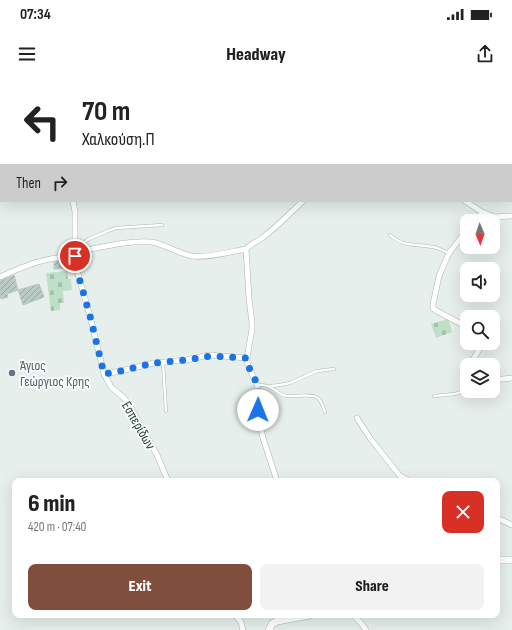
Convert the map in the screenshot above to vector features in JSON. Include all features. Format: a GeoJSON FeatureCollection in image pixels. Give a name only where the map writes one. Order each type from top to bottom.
{"type":"FeatureCollection","features":[{"type":"Feature","properties":{"kind":"main road"},"geometry":{"type":"LineString","coordinates":[[500,560],[512,560]]}},
{"type":"Feature","properties":{"kind":"main road"},"geometry":{"type":"LineString","coordinates":[[269,630],[272,624],[277,621],[294,618]]}},
{"type":"Feature","properties":{"kind":"street","name":"Εσπερίδων"},"geometry":{"type":"LineString","coordinates":[[74,202],[75,253],[78,274],[104,374],[111,387],[125,399],[130,406],[157,455],[167,478]]}},
{"type":"Feature","properties":{"kind":"street"},"geometry":{"type":"LineString","coordinates":[[0,276],[42,260],[135,242],[151,242],[164,245],[191,256],[203,257],[246,249],[262,239],[302,202]]}},
{"type":"Feature","properties":{"kind":"street"},"geometry":{"type":"LineString","coordinates":[[467,202],[482,212],[494,217],[512,216]]}},
{"type":"Feature","properties":{"kind":"street"},"geometry":{"type":"LineString","coordinates":[[460,239],[449,253],[439,276],[432,304],[433,308],[440,313],[460,323]]}},
{"type":"Feature","properties":{"kind":"street"},"geometry":{"type":"LineString","coordinates":[[246,249],[252,323],[247,363],[257,385],[258,416],[263,438],[276,478]]}},
{"type":"Feature","properties":{"kind":"street"},"geometry":{"type":"LineString","coordinates":[[104,374],[154,363],[210,356],[247,358]]}},
{"type":"Feature","properties":{"kind":"street"},"geometry":{"type":"LineString","coordinates":[[500,379],[512,378]]}},
{"type":"Feature","properties":{"kind":"street"},"geometry":{"type":"LineString","coordinates":[[356,418],[400,476],[404,478]]}},
{"type":"Feature","properties":{"kind":"street"},"geometry":{"type":"LineString","coordinates":[[500,519],[512,525]]}},
{"type":"Feature","properties":{"kind":"street"},"geometry":{"type":"LineString","coordinates":[[238,618],[241,622],[243,630]]}},
{"type":"Feature","properties":{"kind":"street"},"geometry":{"type":"LineString","coordinates":[[356,618],[366,630]]}},
{"type":"Feature","properties":{"kind":"lane"},"geometry":{"type":"LineString","coordinates":[[75,253],[89,239],[116,228],[162,226]]}},
{"type":"Feature","properties":{"kind":"lane"},"geometry":{"type":"LineString","coordinates":[[390,235],[400,242],[434,247],[449,253]]}},
{"type":"Feature","properties":{"kind":"lane"},"geometry":{"type":"LineString","coordinates":[[163,362],[166,411]]}},
{"type":"Feature","properties":{"kind":"lane"},"geometry":{"type":"LineString","coordinates":[[257,385],[270,386],[290,383],[317,372],[334,369]]}},
{"type":"Feature","properties":{"kind":"lane"},"geometry":{"type":"LineString","coordinates":[[270,386],[287,396],[313,396],[318,398],[321,400],[325,412]]}},
{"type":"Feature","properties":{"kind":"lane"},"geometry":{"type":"LineString","coordinates":[[434,396],[460,392]]}},
{"type":"Feature","properties":{"kind":"green space"},"geometry":{"type":"Polygon","coordinates":[[[67,271],[68,279],[71,279],[72,290],[63,291],[64,303],[60,303],[60,310],[51,311],[46,273],[67,271]]]}},
{"type":"Feature","properties":{"kind":"green space"},"geometry":{"type":"Polygon","coordinates":[[[448,319],[452,332],[436,338],[431,324],[448,319]]]}},
{"type":"Feature","properties":{"kind":"building"},"geometry":{"type":"Polygon","coordinates":[[[69,261],[69,268],[54,269],[54,262],[69,261]]]}},
{"type":"Feature","properties":{"kind":"building"},"geometry":{"type":"Polygon","coordinates":[[[14,275],[18,290],[7,294],[8,297],[1,299],[0,281],[14,275]]]}},
{"type":"Feature","properties":{"kind":"building"},"geometry":{"type":"Polygon","coordinates":[[[39,284],[44,297],[23,305],[18,290],[39,284]]]}},
{"type":"Feature","properties":{"kind":"place","name":"Άγιος Γεώργιος Κρης"},"geometry":{"type":"Point","coordinates":[12,373]}},
{"type":"Feature","properties":{"kind":"route"},"geometry":{"type":"LineString","coordinates":[[75,256],[78,274],[84,291],[104,374],[110,374],[154,363],[210,356],[247,358],[247,363],[256,380],[258,391],[258,410]]}}]}
